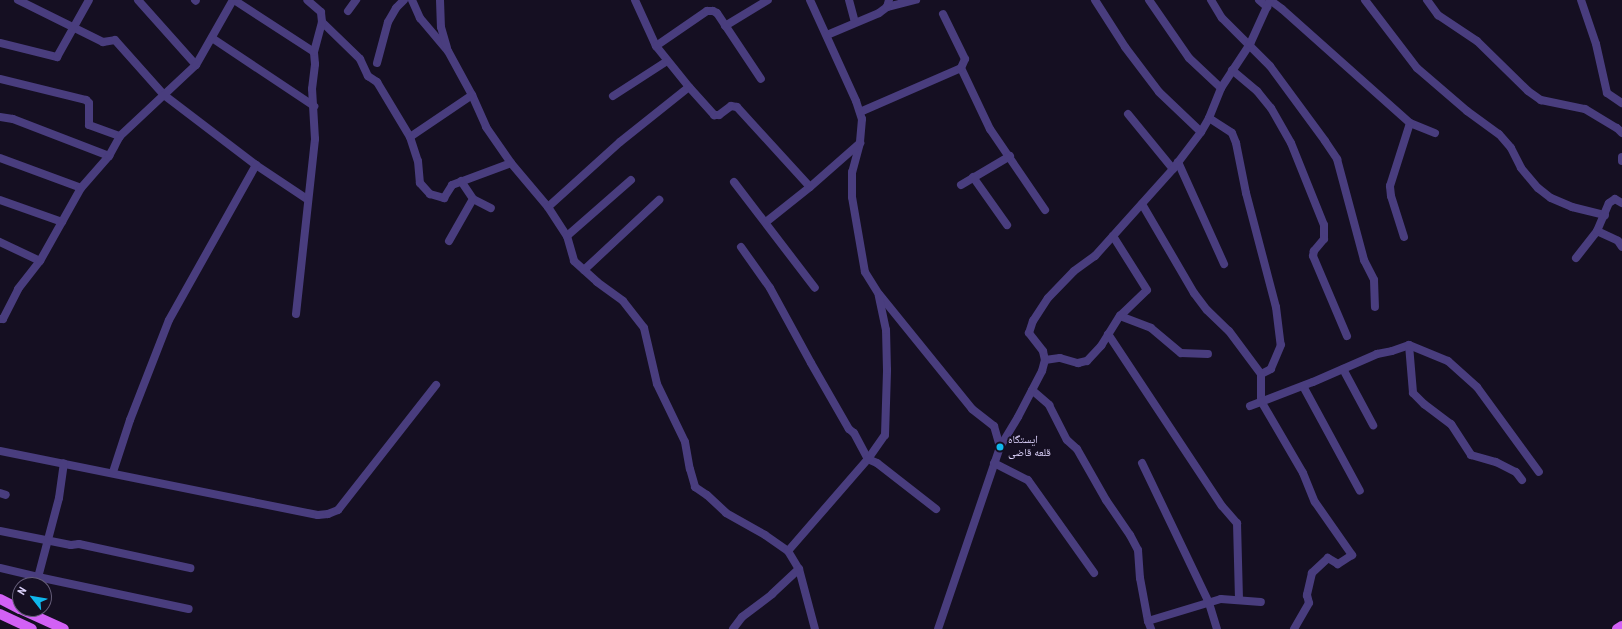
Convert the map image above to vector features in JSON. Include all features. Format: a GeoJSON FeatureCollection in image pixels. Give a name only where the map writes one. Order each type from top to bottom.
{"type":"FeatureCollection","features":[{"type":"Feature","properties":{"kind":"main road"},"geometry":{"type":"LineString","coordinates":[[0,599],[12,604]]}},
{"type":"Feature","properties":{"kind":"main road"},"geometry":{"type":"LineString","coordinates":[[0,614],[26,628]]}},
{"type":"Feature","properties":{"kind":"main road"},"geometry":{"type":"LineString","coordinates":[[39,617],[64,629]]}},
{"type":"Feature","properties":{"kind":"main road"},"geometry":{"type":"LineString","coordinates":[[1617,629],[1622,626]]}},
{"type":"Feature","properties":{"kind":"street"},"geometry":{"type":"LineString","coordinates":[[18,0],[103,42],[114,40],[164,95],[256,165],[307,199]]}},
{"type":"Feature","properties":{"kind":"street"},"geometry":{"type":"LineString","coordinates":[[0,43],[57,57],[89,0]]}},
{"type":"Feature","properties":{"kind":"street"},"geometry":{"type":"LineString","coordinates":[[138,0],[196,65]]}},
{"type":"Feature","properties":{"kind":"street"},"geometry":{"type":"LineString","coordinates":[[0,319],[3,319],[18,289],[40,261],[82,188],[109,156],[120,136],[196,65],[233,0],[314,52]]}},
{"type":"Feature","properties":{"kind":"street"},"geometry":{"type":"LineString","coordinates":[[296,314],[307,199],[316,139],[312,90],[315,64],[314,52],[322,22],[321,12],[308,0]]}},
{"type":"Feature","properties":{"kind":"street"},"geometry":{"type":"LineString","coordinates":[[348,11],[356,0]]}},
{"type":"Feature","properties":{"kind":"street"},"geometry":{"type":"LineString","coordinates":[[377,63],[388,22],[396,8],[404,0]]}},
{"type":"Feature","properties":{"kind":"street"},"geometry":{"type":"LineString","coordinates":[[412,0],[420,18],[448,51],[472,95],[486,127],[511,163],[548,207],[567,236],[574,261],[622,301],[644,328],[657,384],[685,442],[690,469],[696,487],[726,512],[765,535],[788,551],[799,569],[815,629]]}},
{"type":"Feature","properties":{"kind":"street"},"geometry":{"type":"LineString","coordinates":[[440,0],[442,27],[448,51]]}},
{"type":"Feature","properties":{"kind":"street"},"geometry":{"type":"LineString","coordinates":[[635,0],[656,46],[667,61],[714,115],[719,115],[732,106],[736,107],[810,187]]}},
{"type":"Feature","properties":{"kind":"street"},"geometry":{"type":"LineString","coordinates":[[725,26],[768,0]]}},
{"type":"Feature","properties":{"kind":"street"},"geometry":{"type":"LineString","coordinates":[[810,0],[827,35],[862,119],[860,143],[852,172],[852,197],[865,272],[879,294],[972,409],[994,426],[1000,447]]}},
{"type":"Feature","properties":{"kind":"street"},"geometry":{"type":"LineString","coordinates":[[849,0],[855,22]]}},
{"type":"Feature","properties":{"kind":"street"},"geometry":{"type":"LineString","coordinates":[[827,35],[879,13],[888,4],[916,0]]}},
{"type":"Feature","properties":{"kind":"street"},"geometry":{"type":"LineString","coordinates":[[1095,0],[1125,47],[1159,92],[1201,132]]}},
{"type":"Feature","properties":{"kind":"street"},"geometry":{"type":"LineString","coordinates":[[1149,0],[1189,58],[1221,88]]}},
{"type":"Feature","properties":{"kind":"street"},"geometry":{"type":"LineString","coordinates":[[1211,0],[1222,18],[1250,44],[1270,66],[1325,140],[1337,159],[1364,260],[1374,280],[1375,307]]}},
{"type":"Feature","properties":{"kind":"street"},"geometry":{"type":"LineString","coordinates":[[1259,0],[1282,9],[1410,123],[1435,134]]}},
{"type":"Feature","properties":{"kind":"street"},"geometry":{"type":"LineString","coordinates":[[1365,0],[1418,68],[1467,111],[1503,139],[1511,148],[1521,168],[1538,188],[1551,198],[1572,206],[1605,215]]}},
{"type":"Feature","properties":{"kind":"street"},"geometry":{"type":"LineString","coordinates":[[1427,0],[1438,15],[1477,41],[1528,91],[1541,100],[1585,109],[1617,128],[1622,133]]}},
{"type":"Feature","properties":{"kind":"street"},"geometry":{"type":"LineString","coordinates":[[1581,0],[1596,44],[1607,93],[1622,103]]}},
{"type":"Feature","properties":{"kind":"street"},"geometry":{"type":"LineString","coordinates":[[938,629],[1000,447],[1042,371],[1045,360],[1043,351],[1028,333],[1033,321],[1048,298],[1074,271],[1095,256],[1114,236],[1178,162],[1201,132],[1209,118],[1221,88],[1232,70],[1241,61],[1269,3]]}},
{"type":"Feature","properties":{"kind":"street"},"geometry":{"type":"LineString","coordinates":[[656,46],[707,12],[714,11],[717,13],[760,79]]}},
{"type":"Feature","properties":{"kind":"street"},"geometry":{"type":"LineString","coordinates":[[860,112],[960,68],[965,59],[943,14]]}},
{"type":"Feature","properties":{"kind":"street"},"geometry":{"type":"LineString","coordinates":[[322,22],[360,58],[362,68],[368,76],[377,82],[410,137],[418,161],[420,183],[430,194],[444,198],[452,184],[511,163]]}},
{"type":"Feature","properties":{"kind":"street"},"geometry":{"type":"LineString","coordinates":[[212,38],[314,106]]}},
{"type":"Feature","properties":{"kind":"street"},"geometry":{"type":"LineString","coordinates":[[613,96],[667,61]]}},
{"type":"Feature","properties":{"kind":"street"},"geometry":{"type":"LineString","coordinates":[[960,68],[990,129],[1010,156],[1045,210]]}},
{"type":"Feature","properties":{"kind":"street"},"geometry":{"type":"LineString","coordinates":[[1232,70],[1257,91],[1272,108],[1291,143],[1324,225],[1324,239],[1314,251],[1313,256],[1347,336]]}},
{"type":"Feature","properties":{"kind":"street"},"geometry":{"type":"LineString","coordinates":[[0,79],[86,100],[89,103],[89,125],[120,136]]}},
{"type":"Feature","properties":{"kind":"street"},"geometry":{"type":"LineString","coordinates":[[548,207],[620,142],[689,87]]}},
{"type":"Feature","properties":{"kind":"street"},"geometry":{"type":"LineString","coordinates":[[410,137],[472,95]]}},
{"type":"Feature","properties":{"kind":"street"},"geometry":{"type":"LineString","coordinates":[[1128,114],[1172,169]]}},
{"type":"Feature","properties":{"kind":"street"},"geometry":{"type":"LineString","coordinates":[[0,117],[13,120],[109,156]]}},
{"type":"Feature","properties":{"kind":"street"},"geometry":{"type":"LineString","coordinates":[[1209,118],[1232,133],[1236,143],[1246,193],[1276,307],[1281,345],[1271,369],[1261,374]]}},
{"type":"Feature","properties":{"kind":"street"},"geometry":{"type":"LineString","coordinates":[[1404,237],[1391,196],[1390,186],[1410,123]]}},
{"type":"Feature","properties":{"kind":"street"},"geometry":{"type":"LineString","coordinates":[[766,222],[810,187],[860,143]]}},
{"type":"Feature","properties":{"kind":"street"},"geometry":{"type":"LineString","coordinates":[[961,185],[972,177],[1010,156]]}},
{"type":"Feature","properties":{"kind":"street"},"geometry":{"type":"LineString","coordinates":[[0,158],[82,188]]}},
{"type":"Feature","properties":{"kind":"street"},"geometry":{"type":"LineString","coordinates":[[1178,162],[1224,264]]}},
{"type":"Feature","properties":{"kind":"street"},"geometry":{"type":"LineString","coordinates":[[113,472],[130,420],[169,320],[256,165]]}},
{"type":"Feature","properties":{"kind":"street"},"geometry":{"type":"LineString","coordinates":[[972,177],[1007,226]]}},
{"type":"Feature","properties":{"kind":"street"},"geometry":{"type":"LineString","coordinates":[[567,236],[631,180]]}},
{"type":"Feature","properties":{"kind":"street"},"geometry":{"type":"LineString","coordinates":[[461,181],[474,199],[491,208]]}},
{"type":"Feature","properties":{"kind":"street"},"geometry":{"type":"LineString","coordinates":[[734,182],[815,288]]}},
{"type":"Feature","properties":{"kind":"street"},"geometry":{"type":"LineString","coordinates":[[449,241],[474,199]]}},
{"type":"Feature","properties":{"kind":"street"},"geometry":{"type":"LineString","coordinates":[[1576,258],[1598,231],[1612,201],[1615,199],[1622,203]]}},
{"type":"Feature","properties":{"kind":"street"},"geometry":{"type":"LineString","coordinates":[[0,200],[62,222]]}},
{"type":"Feature","properties":{"kind":"street"},"geometry":{"type":"LineString","coordinates":[[584,270],[659,200]]}},
{"type":"Feature","properties":{"kind":"street"},"geometry":{"type":"LineString","coordinates":[[1142,204],[1194,293],[1207,310],[1229,330],[1261,374],[1262,401],[1303,473],[1315,502],[1352,555],[1338,564],[1328,558],[1312,574],[1307,595],[1309,603],[1294,629]]}},
{"type":"Feature","properties":{"kind":"street"},"geometry":{"type":"LineString","coordinates":[[1598,231],[1618,241],[1622,247]]}},
{"type":"Feature","properties":{"kind":"street"},"geometry":{"type":"LineString","coordinates":[[1045,360],[1060,358],[1078,363],[1087,361],[1120,316],[1147,290],[1114,236]]}},
{"type":"Feature","properties":{"kind":"street"},"geometry":{"type":"LineString","coordinates":[[0,242],[40,261]]}},
{"type":"Feature","properties":{"kind":"street"},"geometry":{"type":"LineString","coordinates":[[741,247],[770,288],[849,429],[854,433],[868,459],[877,463],[936,509]]}},
{"type":"Feature","properties":{"kind":"street"},"geometry":{"type":"LineString","coordinates":[[788,551],[868,459],[885,435],[887,370],[886,330],[879,294]]}},
{"type":"Feature","properties":{"kind":"street"},"geometry":{"type":"LineString","coordinates":[[1120,316],[1151,328],[1181,353],[1208,354]]}},
{"type":"Feature","properties":{"kind":"street"},"geometry":{"type":"LineString","coordinates":[[1108,334],[1222,506],[1237,523],[1239,599]]}},
{"type":"Feature","properties":{"kind":"street"},"geometry":{"type":"LineString","coordinates":[[1409,345],[1413,393],[1424,404],[1451,424],[1471,455],[1496,462],[1516,472],[1522,480]]}},
{"type":"Feature","properties":{"kind":"street"},"geometry":{"type":"LineString","coordinates":[[1250,406],[1303,386],[1377,354],[1392,352],[1409,345],[1448,361],[1477,387],[1539,472]]}},
{"type":"Feature","properties":{"kind":"street"},"geometry":{"type":"LineString","coordinates":[[1342,369],[1374,425]]}},
{"type":"Feature","properties":{"kind":"street"},"geometry":{"type":"LineString","coordinates":[[0,451],[113,472],[318,516],[338,510],[436,384]]}},
{"type":"Feature","properties":{"kind":"street"},"geometry":{"type":"LineString","coordinates":[[1303,386],[1360,491]]}},
{"type":"Feature","properties":{"kind":"street"},"geometry":{"type":"LineString","coordinates":[[1032,390],[1049,405],[1067,440],[1077,449],[1106,500],[1130,535],[1138,550],[1140,578],[1150,625],[1221,599],[1239,599],[1261,602]]}},
{"type":"Feature","properties":{"kind":"street"},"geometry":{"type":"LineString","coordinates":[[38,577],[59,498],[64,463]]}},
{"type":"Feature","properties":{"kind":"street"},"geometry":{"type":"LineString","coordinates":[[994,463],[1028,480],[1094,573]]}},
{"type":"Feature","properties":{"kind":"street"},"geometry":{"type":"LineString","coordinates":[[1142,463],[1209,603],[1216,629]]}},
{"type":"Feature","properties":{"kind":"street"},"geometry":{"type":"LineString","coordinates":[[0,531],[70,545],[79,544],[190,568]]}},
{"type":"Feature","properties":{"kind":"street"},"geometry":{"type":"LineString","coordinates":[[0,568],[26,577]]}},
{"type":"Feature","properties":{"kind":"street"},"geometry":{"type":"LineString","coordinates":[[733,629],[742,617],[772,594],[799,569]]}},
{"type":"Feature","properties":{"kind":"street"},"geometry":{"type":"LineString","coordinates":[[52,584],[189,609]]}},
{"type":"Feature","properties":{"kind":"street"},"geometry":{"type":"LineString","coordinates":[[25,617],[26,628]]}},
{"type":"Feature","properties":{"kind":"place","name":"ایستگاه قلعه قاضی"},"geometry":{"type":"Point","coordinates":[1000,447]}}]}
